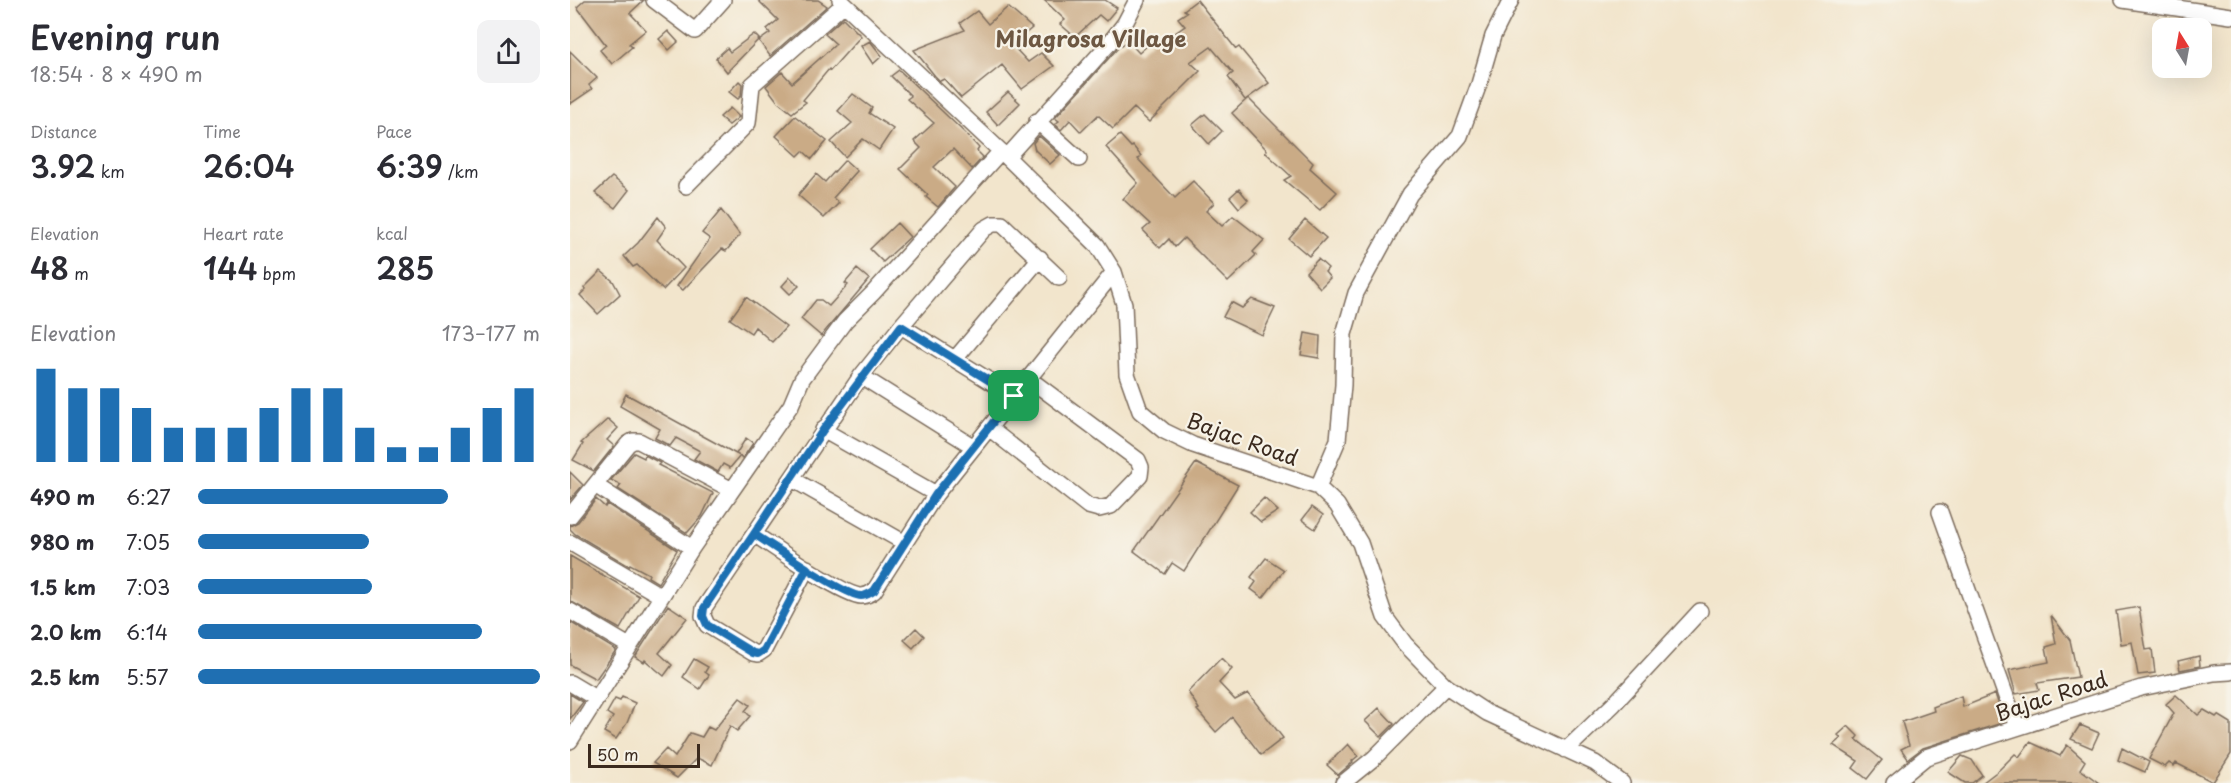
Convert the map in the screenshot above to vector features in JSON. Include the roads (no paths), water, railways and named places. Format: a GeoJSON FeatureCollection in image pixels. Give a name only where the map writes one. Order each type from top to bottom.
{"type":"FeatureCollection","features":[{"type":"Feature","properties":{"kind":"street"},"geometry":{"type":"LineString","coordinates":[[654,0],[694,31],[723,0]]}},
{"type":"Feature","properties":{"kind":"street"},"geometry":{"type":"LineString","coordinates":[[570,741],[692,548],[791,405],[802,379],[845,321],[1107,46],[1125,23],[1137,0]]}},
{"type":"Feature","properties":{"kind":"street"},"geometry":{"type":"LineString","coordinates":[[1318,487],[1338,440],[1343,385],[1344,334],[1356,293],[1410,194],[1460,136],[1493,36],[1511,0]]}},
{"type":"Feature","properties":{"kind":"street"},"geometry":{"type":"LineString","coordinates":[[2122,0],[2231,16]]}},
{"type":"Feature","properties":{"kind":"street"},"geometry":{"type":"LineString","coordinates":[[686,186],[748,123],[752,85],[842,2]]}},
{"type":"Feature","properties":{"kind":"street","name":"Bajac Road"},"geometry":{"type":"LineString","coordinates":[[842,2],[1097,245],[1114,272],[1124,304],[1126,374],[1140,411],[1164,431],[1193,445],[1318,487],[1337,505],[1360,543],[1385,617],[1405,644],[1446,686],[1487,713],[1595,763],[1622,783]]}},
{"type":"Feature","properties":{"kind":"street"},"geometry":{"type":"LineString","coordinates":[[1037,122],[1079,159]]}},
{"type":"Feature","properties":{"kind":"street"},"geometry":{"type":"LineString","coordinates":[[807,568],[764,650],[758,654],[707,625],[703,616],[704,608],[823,430],[861,376],[901,326],[984,229],[993,224],[1002,224],[1059,278]]}},
{"type":"Feature","properties":{"kind":"street"},"geometry":{"type":"LineString","coordinates":[[955,359],[1040,258]]}},
{"type":"Feature","properties":{"kind":"street"},"geometry":{"type":"LineString","coordinates":[[754,534],[807,568],[859,596],[874,591],[936,494],[1114,272]]}},
{"type":"Feature","properties":{"kind":"street"},"geometry":{"type":"LineString","coordinates":[[901,326],[1014,396]]}},
{"type":"Feature","properties":{"kind":"street"},"geometry":{"type":"LineString","coordinates":[[861,376],[974,447]]}},
{"type":"Feature","properties":{"kind":"street"},"geometry":{"type":"LineString","coordinates":[[989,428],[1089,506],[1099,509],[1111,506],[1140,476],[1141,467],[1138,460],[1028,378]]}},
{"type":"Feature","properties":{"kind":"street"},"geometry":{"type":"LineString","coordinates":[[823,430],[936,494]]}},
{"type":"Feature","properties":{"kind":"street"},"geometry":{"type":"LineString","coordinates":[[570,516],[628,444],[633,441],[639,441],[732,490]]}},
{"type":"Feature","properties":{"kind":"street"},"geometry":{"type":"LineString","coordinates":[[792,479],[905,543]]}},
{"type":"Feature","properties":{"kind":"street"},"geometry":{"type":"LineString","coordinates":[[595,485],[692,548]]}},
{"type":"Feature","properties":{"kind":"street"},"geometry":{"type":"LineString","coordinates":[[1940,512],[2017,727]]}},
{"type":"Feature","properties":{"kind":"street"},"geometry":{"type":"LineString","coordinates":[[571,543],[661,596]]}},
{"type":"Feature","properties":{"kind":"street"},"geometry":{"type":"LineString","coordinates":[[570,611],[629,646]]}},
{"type":"Feature","properties":{"kind":"street"},"geometry":{"type":"LineString","coordinates":[[1566,750],[1614,704],[1700,611]]}},
{"type":"Feature","properties":{"kind":"street","name":"Bajac Road"},"geometry":{"type":"LineString","coordinates":[[1894,783],[1926,757],[2017,727],[2141,688],[2214,673],[2231,672]]}},
{"type":"Feature","properties":{"kind":"street"},"geometry":{"type":"LineString","coordinates":[[570,683],[597,699]]}},
{"type":"Feature","properties":{"kind":"street"},"geometry":{"type":"LineString","coordinates":[[1343,783],[1374,758],[1446,686]]}},
{"type":"Feature","properties":{"kind":"district","name":"Milagrosa Village"},"geometry":{"type":"Point","coordinates":[1091,37]}}]}
